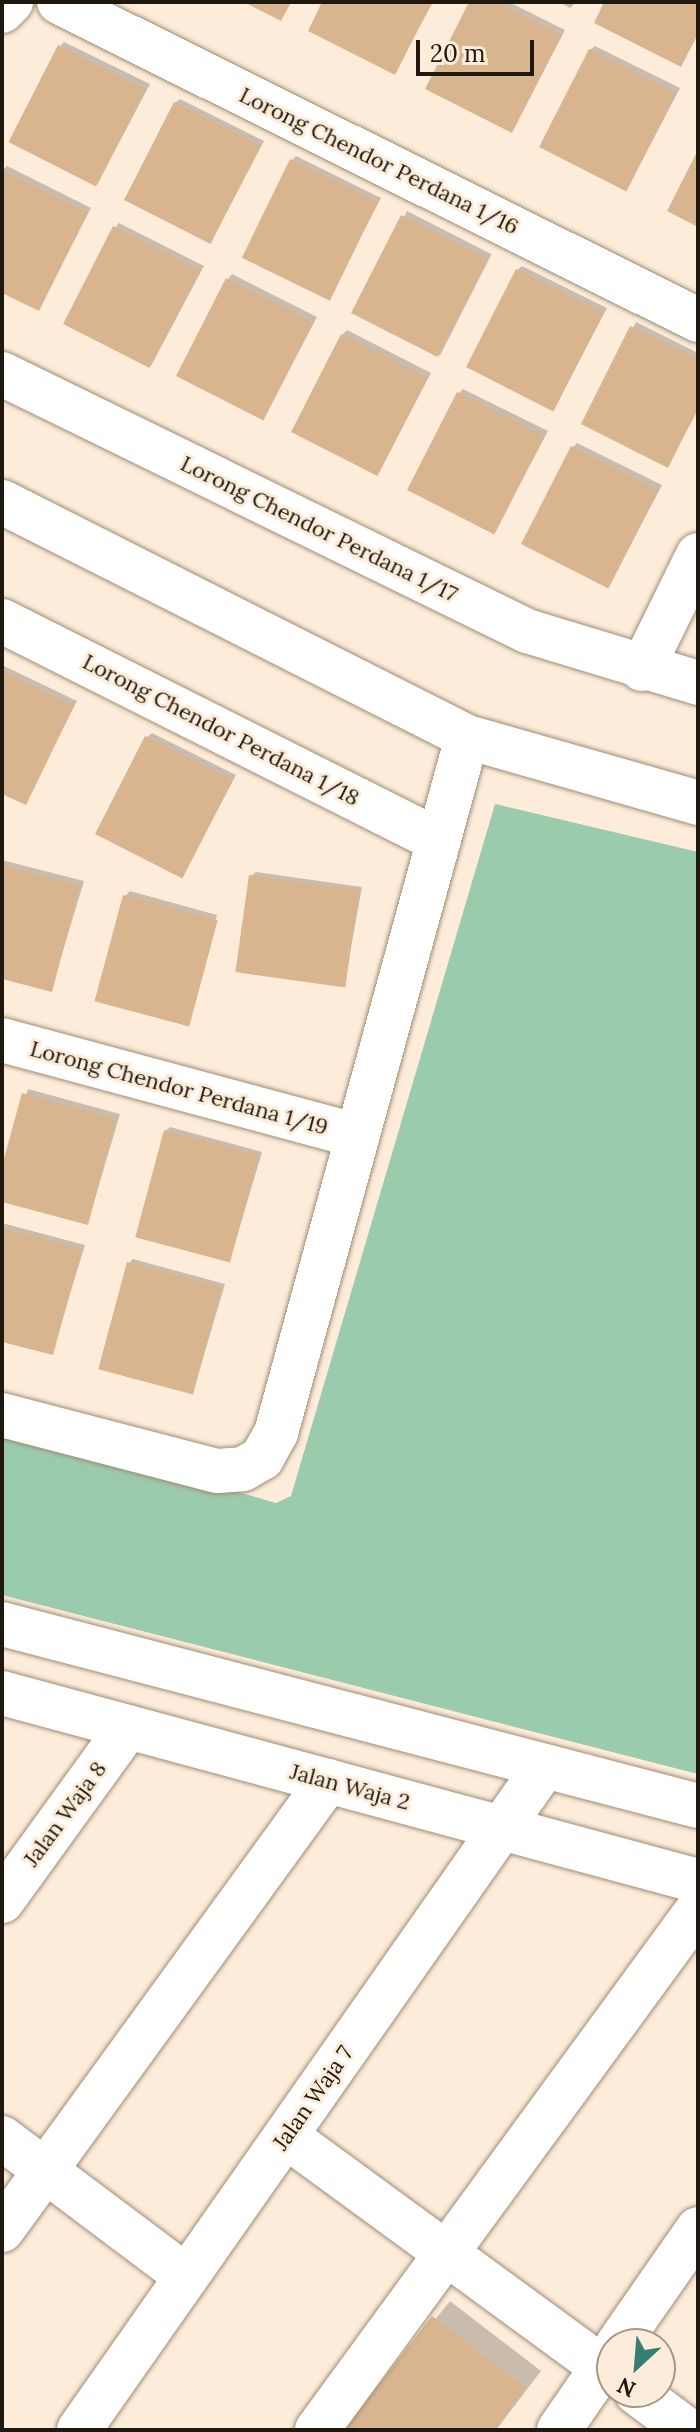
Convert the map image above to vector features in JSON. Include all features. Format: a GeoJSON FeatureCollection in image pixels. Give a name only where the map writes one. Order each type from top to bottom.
{"type":"FeatureCollection","features":[{"type":"Feature","properties":{"kind":"street"},"geometry":{"type":"LineString","coordinates":[[2,11],[11,2]]}},
{"type":"Feature","properties":{"kind":"street","name":"Lorong Chendor Perdana 1/16"},"geometry":{"type":"LineString","coordinates":[[59,2],[698,320]]}},
{"type":"Feature","properties":{"kind":"street","name":"Lorong Chendor Perdana 1/17"},"geometry":{"type":"LineString","coordinates":[[2,374],[527,631],[642,669],[698,683]]}},
{"type":"Feature","properties":{"kind":"street"},"geometry":{"type":"LineString","coordinates":[[2,502],[467,737],[698,803]]}},
{"type":"Feature","properties":{"kind":"street"},"geometry":{"type":"LineString","coordinates":[[642,669],[698,555]]}},
{"type":"Feature","properties":{"kind":"street","name":"Lorong Chendor Perdana 1/18"},"geometry":{"type":"LineString","coordinates":[[2,621],[439,841]]}},
{"type":"Feature","properties":{"kind":"street"},"geometry":{"type":"LineString","coordinates":[[2,1415],[217,1471],[243,1469],[262,1458],[276,1433],[467,737]]}},
{"type":"Feature","properties":{"kind":"street","name":"Lorong Chendor Perdana 1/19"},"geometry":{"type":"LineString","coordinates":[[2,1040],[357,1136]]}},
{"type":"Feature","properties":{"kind":"street"},"geometry":{"type":"LineString","coordinates":[[2,1624],[698,1806]]}},
{"type":"Feature","properties":{"kind":"street","name":"Jalan Waja 2"},"geometry":{"type":"LineString","coordinates":[[2,1693],[698,1881]]}},
{"type":"Feature","properties":{"kind":"street","name":"Jalan Waja 8"},"geometry":{"type":"LineString","coordinates":[[2,1901],[128,1727]]}},
{"type":"Feature","properties":{"kind":"street","name":"Jalan Waja 7"},"geometry":{"type":"LineString","coordinates":[[79,2430],[504,1829],[545,1766]]}},
{"type":"Feature","properties":{"kind":"street"},"geometry":{"type":"LineString","coordinates":[[2,2230],[328,1781]]}},
{"type":"Feature","properties":{"kind":"street"},"geometry":{"type":"LineString","coordinates":[[317,2430],[698,1909]]}},
{"type":"Feature","properties":{"kind":"street"},"geometry":{"type":"LineString","coordinates":[[286,2136],[445,2253],[596,2353]]}},
{"type":"Feature","properties":{"kind":"street"},"geometry":{"type":"LineString","coordinates":[[2,2138],[187,2277]]}},
{"type":"Feature","properties":{"kind":"street"},"geometry":{"type":"LineString","coordinates":[[639,2328],[698,2229]]}},
{"type":"Feature","properties":{"kind":"street"},"geometry":{"type":"LineString","coordinates":[[559,2430],[596,2388]]}},
{"type":"Feature","properties":{"kind":"street"},"geometry":{"type":"LineString","coordinates":[[663,2408],[687,2430]]}},
{"type":"Feature","properties":{"kind":"green space"},"geometry":{"type":"Polygon","coordinates":[[[495,804],[698,852],[698,1774],[2,1595],[2,1423],[276,1503],[291,1496],[495,804]]]}},
{"type":"Feature","properties":{"kind":"building"},"geometry":{"type":"Polygon","coordinates":[[[244,2],[291,2],[281,21],[244,2]]]}},
{"type":"Feature","properties":{"kind":"building"},"geometry":{"type":"Polygon","coordinates":[[[322,2],[432,2],[395,75],[308,31],[322,2]]]}},
{"type":"Feature","properties":{"kind":"building"},"geometry":{"type":"Polygon","coordinates":[[[469,2],[496,2],[562,35],[512,133],[425,89],[469,2]]]}},
{"type":"Feature","properties":{"kind":"building"},"geometry":{"type":"Polygon","coordinates":[[[604,2],[698,2],[698,34],[681,67],[594,23],[604,2]]]}},
{"type":"Feature","properties":{"kind":"building"},"geometry":{"type":"Polygon","coordinates":[[[58,45],[145,89],[96,187],[9,142],[58,45]]]}},
{"type":"Feature","properties":{"kind":"building"},"geometry":{"type":"Polygon","coordinates":[[[589,49],[676,93],[626,192],[539,147],[589,49]]]}},
{"type":"Feature","properties":{"kind":"building"},"geometry":{"type":"Polygon","coordinates":[[[174,102],[260,146],[210,244],[124,200],[174,102]]]}},
{"type":"Feature","properties":{"kind":"building"},"geometry":{"type":"Polygon","coordinates":[[[698,150],[698,227],[667,211],[698,150]]]}},
{"type":"Feature","properties":{"kind":"building"},"geometry":{"type":"Polygon","coordinates":[[[290,159],[378,202],[330,301],[242,258],[290,159]]]}},
{"type":"Feature","properties":{"kind":"building"},"geometry":{"type":"Polygon","coordinates":[[[2,170],[88,213],[39,311],[2,293],[2,170]]]}},
{"type":"Feature","properties":{"kind":"building"},"geometry":{"type":"Polygon","coordinates":[[[401,215],[487,259],[437,357],[351,313],[401,215]]]}},
{"type":"Feature","properties":{"kind":"building"},"geometry":{"type":"Polygon","coordinates":[[[113,226],[199,270],[149,368],[63,324],[113,226]]]}},
{"type":"Feature","properties":{"kind":"building"},"geometry":{"type":"Polygon","coordinates":[[[516,269],[603,313],[553,412],[466,367],[516,269]]]}},
{"type":"Feature","properties":{"kind":"building"},"geometry":{"type":"Polygon","coordinates":[[[226,278],[313,322],[263,421],[176,376],[226,278]]]}},
{"type":"Feature","properties":{"kind":"building"},"geometry":{"type":"Polygon","coordinates":[[[630,326],[698,360],[698,408],[668,468],[581,424],[630,326]]]}},
{"type":"Feature","properties":{"kind":"building"},"geometry":{"type":"Polygon","coordinates":[[[341,334],[427,378],[377,476],[291,432],[341,334]]]}},
{"type":"Feature","properties":{"kind":"building"},"geometry":{"type":"Polygon","coordinates":[[[457,392],[544,436],[494,535],[407,490],[457,392]]]}},
{"type":"Feature","properties":{"kind":"building"},"geometry":{"type":"Polygon","coordinates":[[[571,446],[658,490],[608,589],[521,544],[571,446]]]}},
{"type":"Feature","properties":{"kind":"building"},"geometry":{"type":"Polygon","coordinates":[[[2,672],[74,706],[26,805],[2,794],[2,672]]]}},
{"type":"Feature","properties":{"kind":"building"},"geometry":{"type":"Polygon","coordinates":[[[145,736],[232,780],[182,879],[95,834],[145,736]]]}},
{"type":"Feature","properties":{"kind":"building"},"geometry":{"type":"Polygon","coordinates":[[[2,865],[80,886],[52,992],[2,979],[2,865]]]}},
{"type":"Feature","properties":{"kind":"building"},"geometry":{"type":"Polygon","coordinates":[[[249,875],[359,890],[345,987],[235,972],[249,875]]]}},
{"type":"Feature","properties":{"kind":"building"},"geometry":{"type":"Polygon","coordinates":[[[123,895],[218,920],[189,1027],[95,1001],[123,895]]]}},
{"type":"Feature","properties":{"kind":"building"},"geometry":{"type":"Polygon","coordinates":[[[22,1093],[116,1119],[88,1225],[2,1202],[2,1166],[22,1093]]]}},
{"type":"Feature","properties":{"kind":"building"},"geometry":{"type":"Polygon","coordinates":[[[164,1130],[259,1155],[230,1263],[135,1237],[164,1130]]]}},
{"type":"Feature","properties":{"kind":"building"},"geometry":{"type":"Polygon","coordinates":[[[2,1228],[82,1249],[53,1355],[2,1342],[2,1228]]]}},
{"type":"Feature","properties":{"kind":"building"},"geometry":{"type":"Polygon","coordinates":[[[127,1262],[222,1287],[193,1395],[98,1369],[127,1262]]]}},
{"type":"Feature","properties":{"kind":"building"},"geometry":{"type":"Polygon","coordinates":[[[432,2316],[526,2388],[494,2430],[344,2430],[432,2316]]]}}]}
